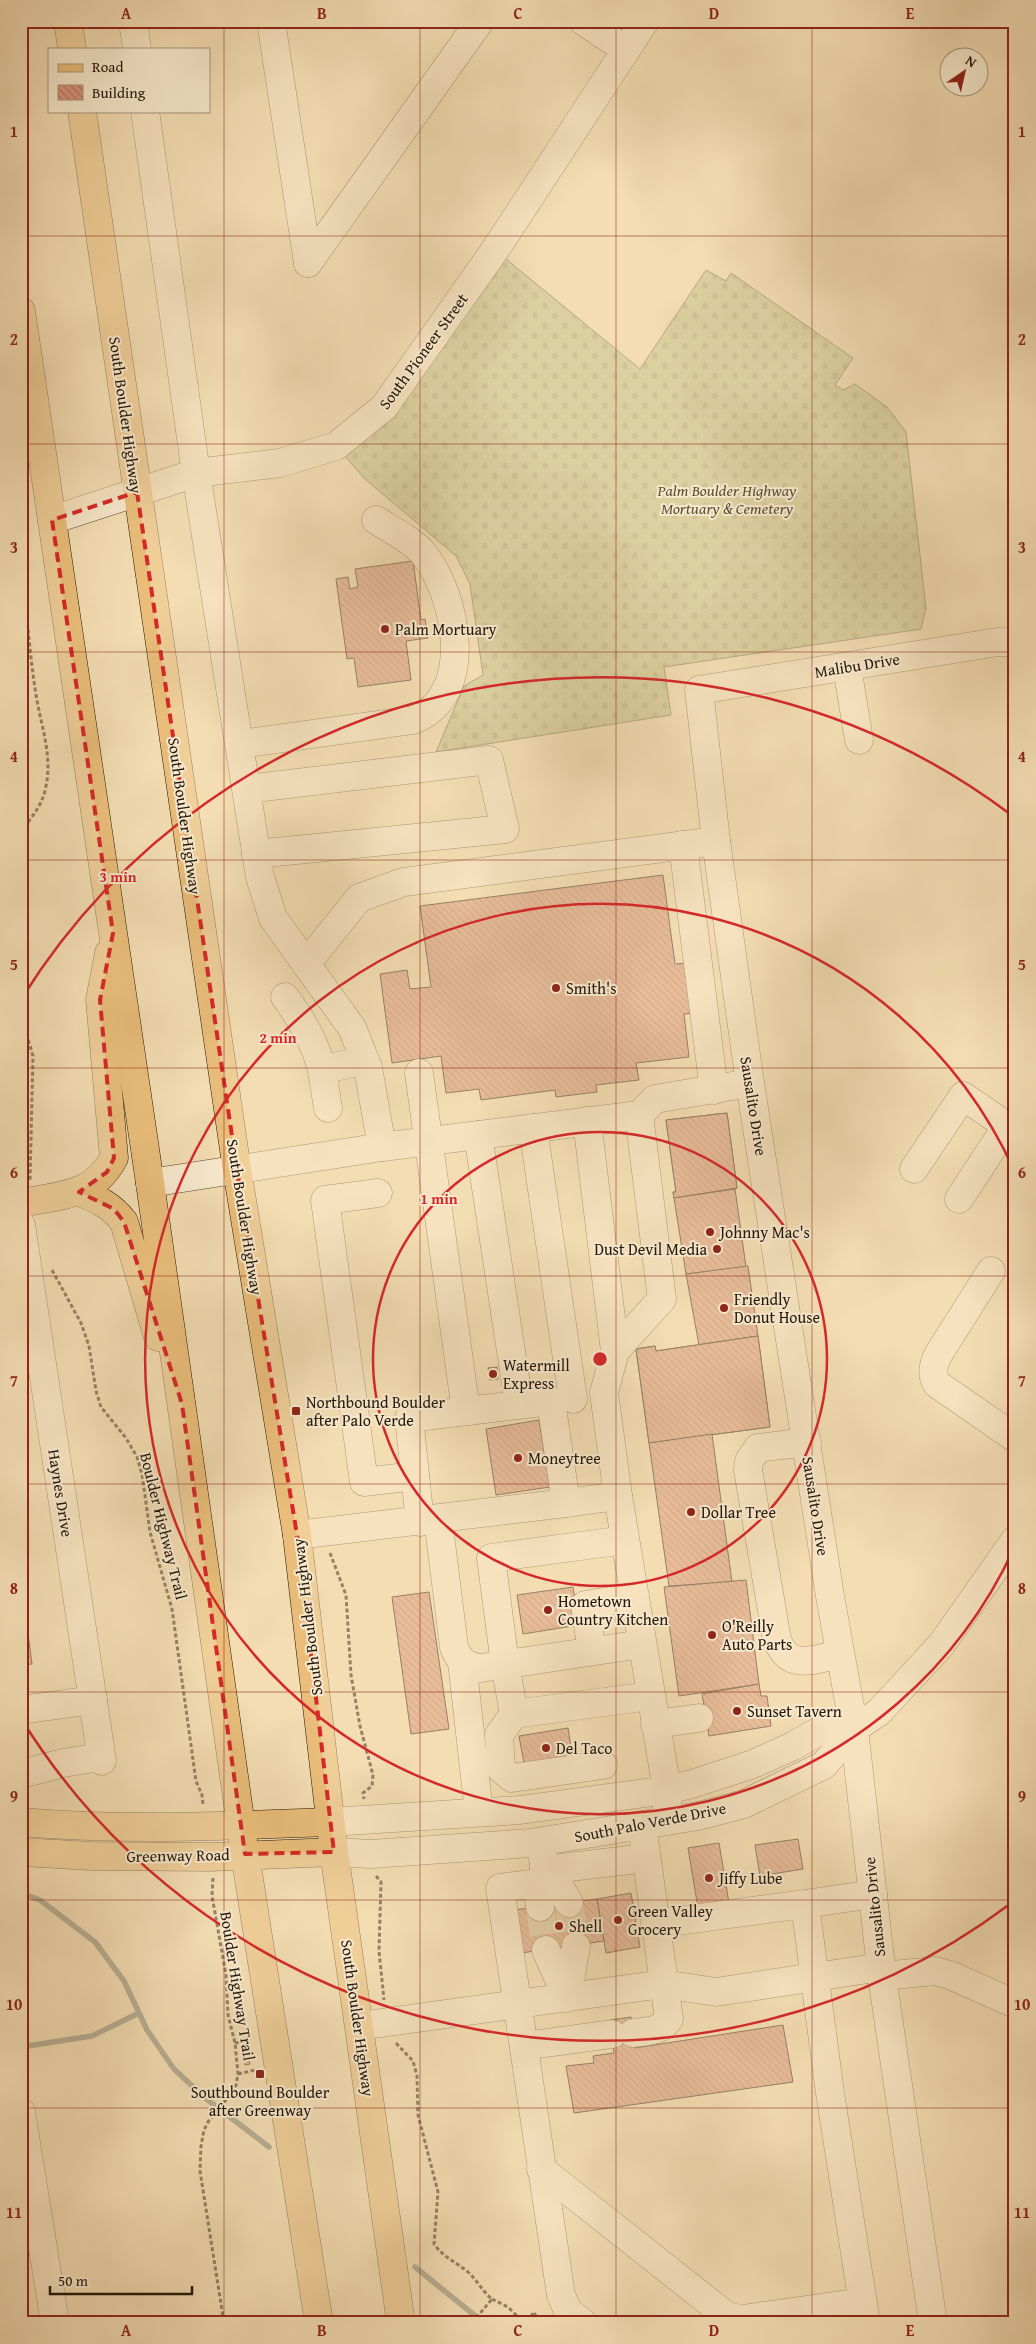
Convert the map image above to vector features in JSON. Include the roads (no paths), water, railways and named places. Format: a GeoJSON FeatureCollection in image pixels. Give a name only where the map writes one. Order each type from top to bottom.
{"type":"FeatureCollection","features":[{"type":"Feature","properties":{"kind":"main road"},"geometry":{"type":"LineString","coordinates":[[68,21],[72,48]]}},
{"type":"Feature","properties":{"kind":"main road","name":"South Boulder Highway"},"geometry":{"type":"LineString","coordinates":[[82,112],[236,1170],[297,1535],[330,1822],[401,2323]]}},
{"type":"Feature","properties":{"kind":"main road"},"geometry":{"type":"LineString","coordinates":[[21,311],[150,1183],[241,1825],[319,2323]]}},
{"type":"Feature","properties":{"kind":"main road"},"geometry":{"type":"LineString","coordinates":[[27,1202],[79,1192],[106,1172],[114,1158],[100,1000],[113,933]]}},
{"type":"Feature","properties":{"kind":"main road"},"geometry":{"type":"LineString","coordinates":[[79,1192],[97,1198],[114,1209],[124,1222],[157,1334],[182,1404]]}},
{"type":"Feature","properties":{"kind":"main road","name":"Greenway Road"},"geometry":{"type":"LineString","coordinates":[[21,1822],[93,1826],[330,1822]]}},
{"type":"Feature","properties":{"kind":"main road","name":"Greenway Road"},"geometry":{"type":"LineString","coordinates":[[21,1852],[92,1856],[210,1857],[246,1854],[334,1852]]}},
{"type":"Feature","properties":{"kind":"street"},"geometry":{"type":"LineString","coordinates":[[133,21],[137,48]]}},
{"type":"Feature","properties":{"kind":"street"},"geometry":{"type":"LineString","coordinates":[[271,21],[308,263],[480,21]]}},
{"type":"Feature","properties":{"kind":"street"},"geometry":{"type":"LineString","coordinates":[[583,21],[626,50]]}},
{"type":"Feature","properties":{"kind":"street","name":"South Pioneer Street"},"geometry":{"type":"LineString","coordinates":[[52,520],[196,473],[280,463],[336,446],[384,407],[496,250],[645,21]]}},
{"type":"Feature","properties":{"kind":"street"},"geometry":{"type":"LineString","coordinates":[[145,112],[196,473],[260,877],[272,918],[352,1028],[368,1068],[382,1147]]}},
{"type":"Feature","properties":{"kind":"street"},"geometry":{"type":"LineString","coordinates":[[240,744],[413,720],[434,709],[443,698],[450,684],[454,668],[454,631],[446,597],[437,573],[422,551],[376,520]]}},
{"type":"Feature","properties":{"kind":"street","name":"Malibu Drive"},"geometry":{"type":"LineString","coordinates":[[699,690],[998,642],[1015,643]]}},
{"type":"Feature","properties":{"kind":"street"},"geometry":{"type":"LineString","coordinates":[[847,667],[859,740]]}},
{"type":"Feature","properties":{"kind":"street","name":"Sausalito Drive"},"geometry":{"type":"LineString","coordinates":[[699,690],[716,841],[750,1083],[840,1654],[854,1729],[882,1971],[933,2323]]}},
{"type":"Feature","properties":{"kind":"street"},"geometry":{"type":"LineString","coordinates":[[246,789],[489,760],[505,829],[256,854]]}},
{"type":"Feature","properties":{"kind":"street"},"geometry":{"type":"LineString","coordinates":[[306,964],[359,898],[404,882],[716,841]]}},
{"type":"Feature","properties":{"kind":"street"},"geometry":{"type":"LineString","coordinates":[[683,845],[714,1090]]}},
{"type":"Feature","properties":{"kind":"street"},"geometry":{"type":"LineString","coordinates":[[285,997],[306,1027],[318,1054],[328,1108]]}},
{"type":"Feature","properties":{"kind":"street"},"geometry":{"type":"LineString","coordinates":[[322,1070],[365,1060]]}},
{"type":"Feature","properties":{"kind":"street"},"geometry":{"type":"LineString","coordinates":[[419,1073],[466,1411]]}},
{"type":"Feature","properties":{"kind":"street"},"geometry":{"type":"LineString","coordinates":[[150,1183],[382,1147],[639,1115],[655,1099],[750,1083]]}},
{"type":"Feature","properties":{"kind":"street"},"geometry":{"type":"LineString","coordinates":[[914,1169],[963,1096],[1008,1126],[959,1199]]}},
{"type":"Feature","properties":{"kind":"street"},"geometry":{"type":"LineString","coordinates":[[615,1351],[662,1299],[639,1115]]}},
{"type":"Feature","properties":{"kind":"street"},"geometry":{"type":"LineString","coordinates":[[524,2046],[659,2029],[665,2026],[670,2019],[663,1984],[646,1858],[655,1823],[667,1790],[634,1597],[604,1393],[615,1351],[587,1121]]}},
{"type":"Feature","properties":{"kind":"street"},"geometry":{"type":"LineString","coordinates":[[533,1128],[562,1400],[566,1503]]}},
{"type":"Feature","properties":{"kind":"street"},"geometry":{"type":"LineString","coordinates":[[478,1135],[519,1404]]}},
{"type":"Feature","properties":{"kind":"street"},"geometry":{"type":"LineString","coordinates":[[378,1192],[325,1200],[364,1482],[415,1476]]}},
{"type":"Feature","properties":{"kind":"street","name":"Haynes Drive"},"geometry":{"type":"LineString","coordinates":[[21,1225],[32,1364],[101,1759],[63,1763],[21,1774]]}},
{"type":"Feature","properties":{"kind":"street"},"geometry":{"type":"LineString","coordinates":[[991,1271],[938,1355],[934,1364],[934,1378],[937,1384],[1015,1438]]}},
{"type":"Feature","properties":{"kind":"street"},"geometry":{"type":"LineString","coordinates":[[479,1812],[462,1662],[454,1647],[429,1520],[415,1476],[409,1418],[562,1400],[604,1393]]}},
{"type":"Feature","properties":{"kind":"street"},"geometry":{"type":"LineString","coordinates":[[807,1442],[758,1448],[749,1461],[748,1470],[777,1640],[780,1648],[784,1655],[796,1662],[840,1654]]}},
{"type":"Feature","properties":{"kind":"street"},"geometry":{"type":"LineString","coordinates":[[297,1535],[618,1496]]}},
{"type":"Feature","properties":{"kind":"street"},"geometry":{"type":"LineString","coordinates":[[603,1765],[512,1778],[501,1769],[499,1735],[514,1714],[505,1664],[491,1558],[625,1540]]}},
{"type":"Feature","properties":{"kind":"street"},"geometry":{"type":"LineString","coordinates":[[854,1729],[879,1712],[941,1645],[1015,1540]]}},
{"type":"Feature","properties":{"kind":"street"},"geometry":{"type":"LineString","coordinates":[[592,1651],[585,1605],[634,1597]]}},
{"type":"Feature","properties":{"kind":"street"},"geometry":{"type":"LineString","coordinates":[[462,1662],[481,1668],[642,1644]]}},
{"type":"Feature","properties":{"kind":"street"},"geometry":{"type":"LineString","coordinates":[[514,1714],[650,1696]]}},
{"type":"Feature","properties":{"kind":"street"},"geometry":{"type":"LineString","coordinates":[[21,1710],[92,1700]]}},
{"type":"Feature","properties":{"kind":"street"},"geometry":{"type":"LineString","coordinates":[[655,1724],[699,1718]]}},
{"type":"Feature","properties":{"kind":"street","name":"South Palo Verde Drive"},"geometry":{"type":"LineString","coordinates":[[330,1822],[520,1810],[667,1790],[753,1764],[793,1746],[821,1730],[854,1729]]}},
{"type":"Feature","properties":{"kind":"street","name":"South Palo Verde Drive"},"geometry":{"type":"LineString","coordinates":[[334,1852],[371,1854],[541,1842],[655,1823],[744,1804],[824,1765],[854,1729]]}},
{"type":"Feature","properties":{"kind":"street"},"geometry":{"type":"LineString","coordinates":[[541,1842],[543,1886]]}},
{"type":"Feature","properties":{"kind":"street"},"geometry":{"type":"LineString","coordinates":[[543,1886],[646,1858]]}},
{"type":"Feature","properties":{"kind":"street"},"geometry":{"type":"LineString","coordinates":[[569,1903],[562,1889],[543,1886],[500,1888],[561,2295],[568,2311],[583,2323]]}},
{"type":"Feature","properties":{"kind":"street"},"geometry":{"type":"LineString","coordinates":[[655,1924],[873,1894]]}},
{"type":"Feature","properties":{"kind":"street"},"geometry":{"type":"LineString","coordinates":[[541,2169],[728,2317],[743,2319],[864,2312],[831,2102],[805,1904]]}},
{"type":"Feature","properties":{"kind":"street"},"geometry":{"type":"LineString","coordinates":[[567,1998],[576,1946]]}},
{"type":"Feature","properties":{"kind":"street"},"geometry":{"type":"LineString","coordinates":[[546,1950],[567,1998]]}},
{"type":"Feature","properties":{"kind":"street"},"geometry":{"type":"LineString","coordinates":[[359,2026],[663,1984],[716,1992],[882,1971],[935,1971],[950,1975],[1015,2004]]}},
{"type":"Feature","properties":{"kind":"street"},"geometry":{"type":"LineString","coordinates":[[21,2112],[55,2323]]}},
{"type":"Feature","properties":{"kind":"waterway"},"geometry":{"type":"LineString","coordinates":[[21,1893],[40,1900],[95,1942],[124,1981],[147,2030],[174,2069],[204,2097],[269,2147]]}},
{"type":"Feature","properties":{"kind":"waterway"},"geometry":{"type":"LineString","coordinates":[[21,2047],[92,2036],[139,2013]]}},
{"type":"Feature","properties":{"kind":"waterway"},"geometry":{"type":"LineString","coordinates":[[415,2267],[484,2323]]}},
{"type":"Feature","properties":{"kind":"tunnel"},"geometry":{"type":"LineString","coordinates":[[569,1903],[576,1946]]}},
{"type":"Feature","properties":{"kind":"tunnel"},"geometry":{"type":"LineString","coordinates":[[540,1907],[546,1950]]}},
{"type":"Feature","properties":{"kind":"place","name":"Palm Mortuary"},"geometry":{"type":"Point","coordinates":[385,629]}},
{"type":"Feature","properties":{"kind":"place","name":"Smith's"},"geometry":{"type":"Point","coordinates":[556,988]}},
{"type":"Feature","properties":{"kind":"place","name":"Johnny Mac's"},"geometry":{"type":"Point","coordinates":[710,1232]}},
{"type":"Feature","properties":{"kind":"place","name":"Dust Devil Media"},"geometry":{"type":"Point","coordinates":[717,1249]}},
{"type":"Feature","properties":{"kind":"place","name":"Friendly Donut House"},"geometry":{"type":"Point","coordinates":[724,1308]}},
{"type":"Feature","properties":{"kind":"place","name":"Watermill Express"},"geometry":{"type":"Point","coordinates":[493,1374]}},
{"type":"Feature","properties":{"kind":"place","name":"Northbound Boulder after Palo Verde"},"geometry":{"type":"Point","coordinates":[296,1411]}},
{"type":"Feature","properties":{"kind":"place","name":"Moneytree"},"geometry":{"type":"Point","coordinates":[518,1458]}},
{"type":"Feature","properties":{"kind":"place","name":"Dollar Tree"},"geometry":{"type":"Point","coordinates":[691,1512]}},
{"type":"Feature","properties":{"kind":"place","name":"Hometown Country Kitchen"},"geometry":{"type":"Point","coordinates":[548,1610]}},
{"type":"Feature","properties":{"kind":"place","name":"O'Reilly Auto Parts"},"geometry":{"type":"Point","coordinates":[712,1635]}},
{"type":"Feature","properties":{"kind":"place","name":"Sunset Tavern"},"geometry":{"type":"Point","coordinates":[737,1711]}},
{"type":"Feature","properties":{"kind":"place","name":"Del Taco"},"geometry":{"type":"Point","coordinates":[546,1748]}},
{"type":"Feature","properties":{"kind":"place","name":"Jiffy Lube"},"geometry":{"type":"Point","coordinates":[709,1878]}},
{"type":"Feature","properties":{"kind":"place","name":"Green Valley Grocery"},"geometry":{"type":"Point","coordinates":[618,1920]}},
{"type":"Feature","properties":{"kind":"place","name":"Shell"},"geometry":{"type":"Point","coordinates":[559,1926]}},
{"type":"Feature","properties":{"kind":"place","name":"Southbound Boulder after Greenway"},"geometry":{"type":"Point","coordinates":[260,2074]}},
{"type":"Feature","properties":{"kind":"park label","name":"Palm Boulder Highway Mortuary & Cemetery"},"geometry":{"type":"Point","coordinates":[727,499]}}]}
